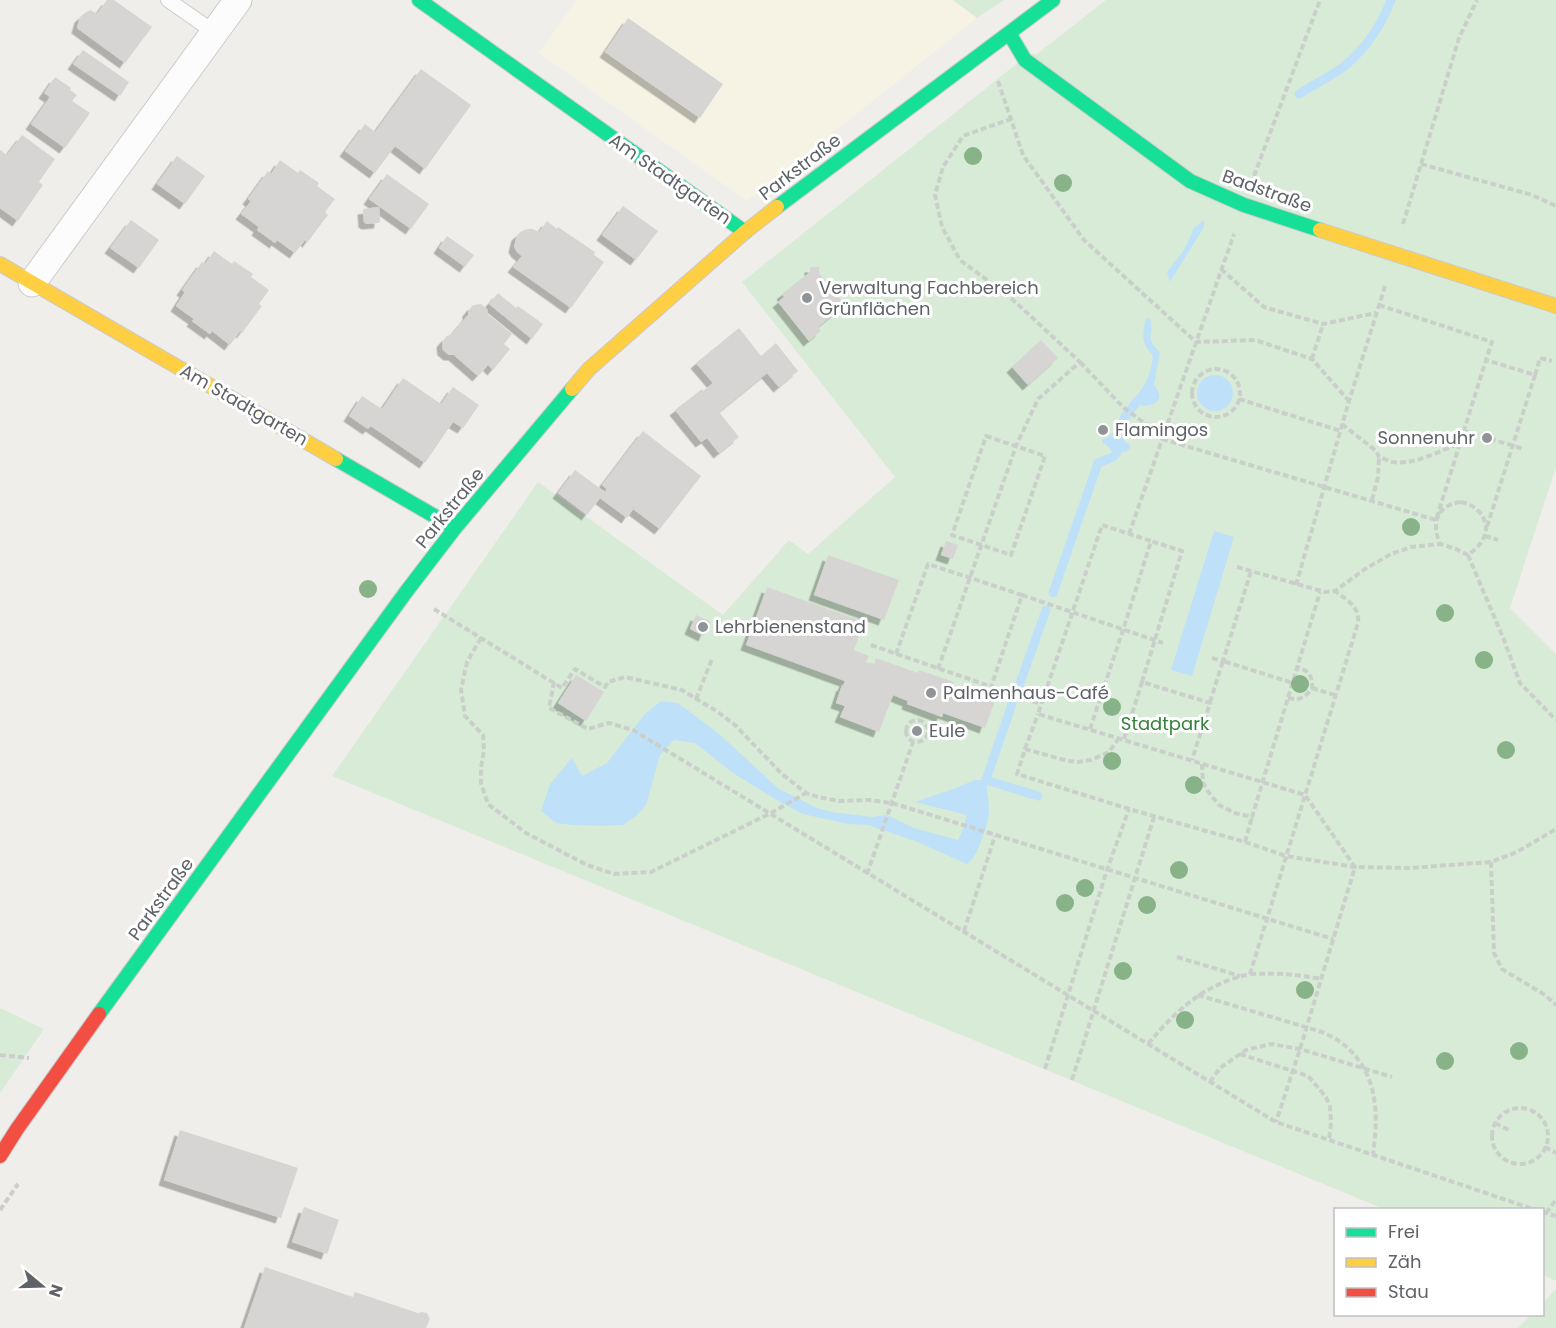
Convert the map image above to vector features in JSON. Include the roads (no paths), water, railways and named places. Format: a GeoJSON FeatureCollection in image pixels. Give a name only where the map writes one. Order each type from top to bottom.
{"type":"FeatureCollection","features":[{"type":"Feature","properties":{"kind":"street"},"geometry":{"type":"LineString","coordinates":[[32,283],[238,0]]}},
{"type":"Feature","properties":{"kind":"street","name":"Am Stadtgarten"},"geometry":{"type":"LineString","coordinates":[[419,0],[745,232]]}},
{"type":"Feature","properties":{"kind":"street","name":"Parkstraße"},"geometry":{"type":"LineString","coordinates":[[0,1156],[61,1067],[406,592],[455,528],[589,369],[745,232],[1053,0]]}},
{"type":"Feature","properties":{"kind":"street","name":"Badstraße"},"geometry":{"type":"LineString","coordinates":[[1009,33],[1025,60],[1190,181],[1244,205],[1556,306]]}},
{"type":"Feature","properties":{"kind":"street","name":"Am Stadtgarten"},"geometry":{"type":"LineString","coordinates":[[0,264],[455,528]]}},
{"type":"Feature","properties":{"kind":"lane"},"geometry":{"type":"LineString","coordinates":[[168,0],[214,32]]}},
{"type":"Feature","properties":{"kind":"water"},"geometry":{"type":"Polygon","coordinates":[[[1204,220],[1204,227],[1170,282],[1167,272],[1184,250],[1194,228],[1204,220]]]}},
{"type":"Feature","properties":{"kind":"water"},"geometry":{"type":"Polygon","coordinates":[[[1146,318],[1150,319],[1152,343],[1160,352],[1154,384],[1159,397],[1156,402],[1142,406],[1136,396],[1148,378],[1153,356],[1146,347],[1144,339],[1146,318]]]}},
{"type":"Feature","properties":{"kind":"water"},"geometry":{"type":"Polygon","coordinates":[[[1215,375],[1227,381],[1233,393],[1227,405],[1215,411],[1203,405],[1197,393],[1203,381],[1215,375]]]}},
{"type":"Feature","properties":{"kind":"water"},"geometry":{"type":"Polygon","coordinates":[[[1121,414],[1131,421],[1123,437],[1125,442],[1130,444],[1130,448],[1115,459],[1110,448],[1102,442],[1113,433],[1121,414]]]}},
{"type":"Feature","properties":{"kind":"water"},"geometry":{"type":"Polygon","coordinates":[[[1214,531],[1234,537],[1192,676],[1171,670],[1214,531]]]}},
{"type":"Feature","properties":{"kind":"water"},"geometry":{"type":"Polygon","coordinates":[[[661,701],[678,703],[718,733],[779,789],[817,808],[832,812],[872,817],[887,815],[914,828],[958,840],[967,815],[915,802],[975,780],[986,780],[989,813],[978,849],[967,864],[915,841],[868,825],[848,824],[803,814],[733,773],[695,743],[674,740],[660,755],[646,805],[623,825],[556,823],[541,811],[550,784],[572,758],[582,776],[607,763],[644,715],[661,701]]]}},
{"type":"Feature","properties":{"kind":"waterway"},"geometry":{"type":"LineString","coordinates":[[1299,94],[1336,72],[1355,57],[1373,35],[1391,0]]}},
{"type":"Feature","properties":{"kind":"waterway"},"geometry":{"type":"LineString","coordinates":[[1125,417],[1137,401]]}},
{"type":"Feature","properties":{"kind":"waterway"},"geometry":{"type":"LineString","coordinates":[[1053,593],[1098,463],[1113,457]]}},
{"type":"Feature","properties":{"kind":"waterway"},"geometry":{"type":"LineString","coordinates":[[1018,689],[1046,610]]}},
{"type":"Feature","properties":{"kind":"waterway"},"geometry":{"type":"LineString","coordinates":[[1012,704],[986,780],[1038,796]]}},
{"type":"Feature","properties":{"kind":"place","name":"Verwaltung Fachbereich Grünflächen"},"geometry":{"type":"Point","coordinates":[807,298]}},
{"type":"Feature","properties":{"kind":"place","name":"Flamingos"},"geometry":{"type":"Point","coordinates":[1103,430]}},
{"type":"Feature","properties":{"kind":"place","name":"Sonnenuhr"},"geometry":{"type":"Point","coordinates":[1487,438]}},
{"type":"Feature","properties":{"kind":"place","name":"Lehrbienenstand"},"geometry":{"type":"Point","coordinates":[703,627]}},
{"type":"Feature","properties":{"kind":"place","name":"Palmenhaus-Café"},"geometry":{"type":"Point","coordinates":[931,693]}},
{"type":"Feature","properties":{"kind":"place","name":"Eule"},"geometry":{"type":"Point","coordinates":[917,731]}},
{"type":"Feature","properties":{"kind":"park label","name":"Stadtpark"},"geometry":{"type":"Point","coordinates":[1165,724]}}]}
